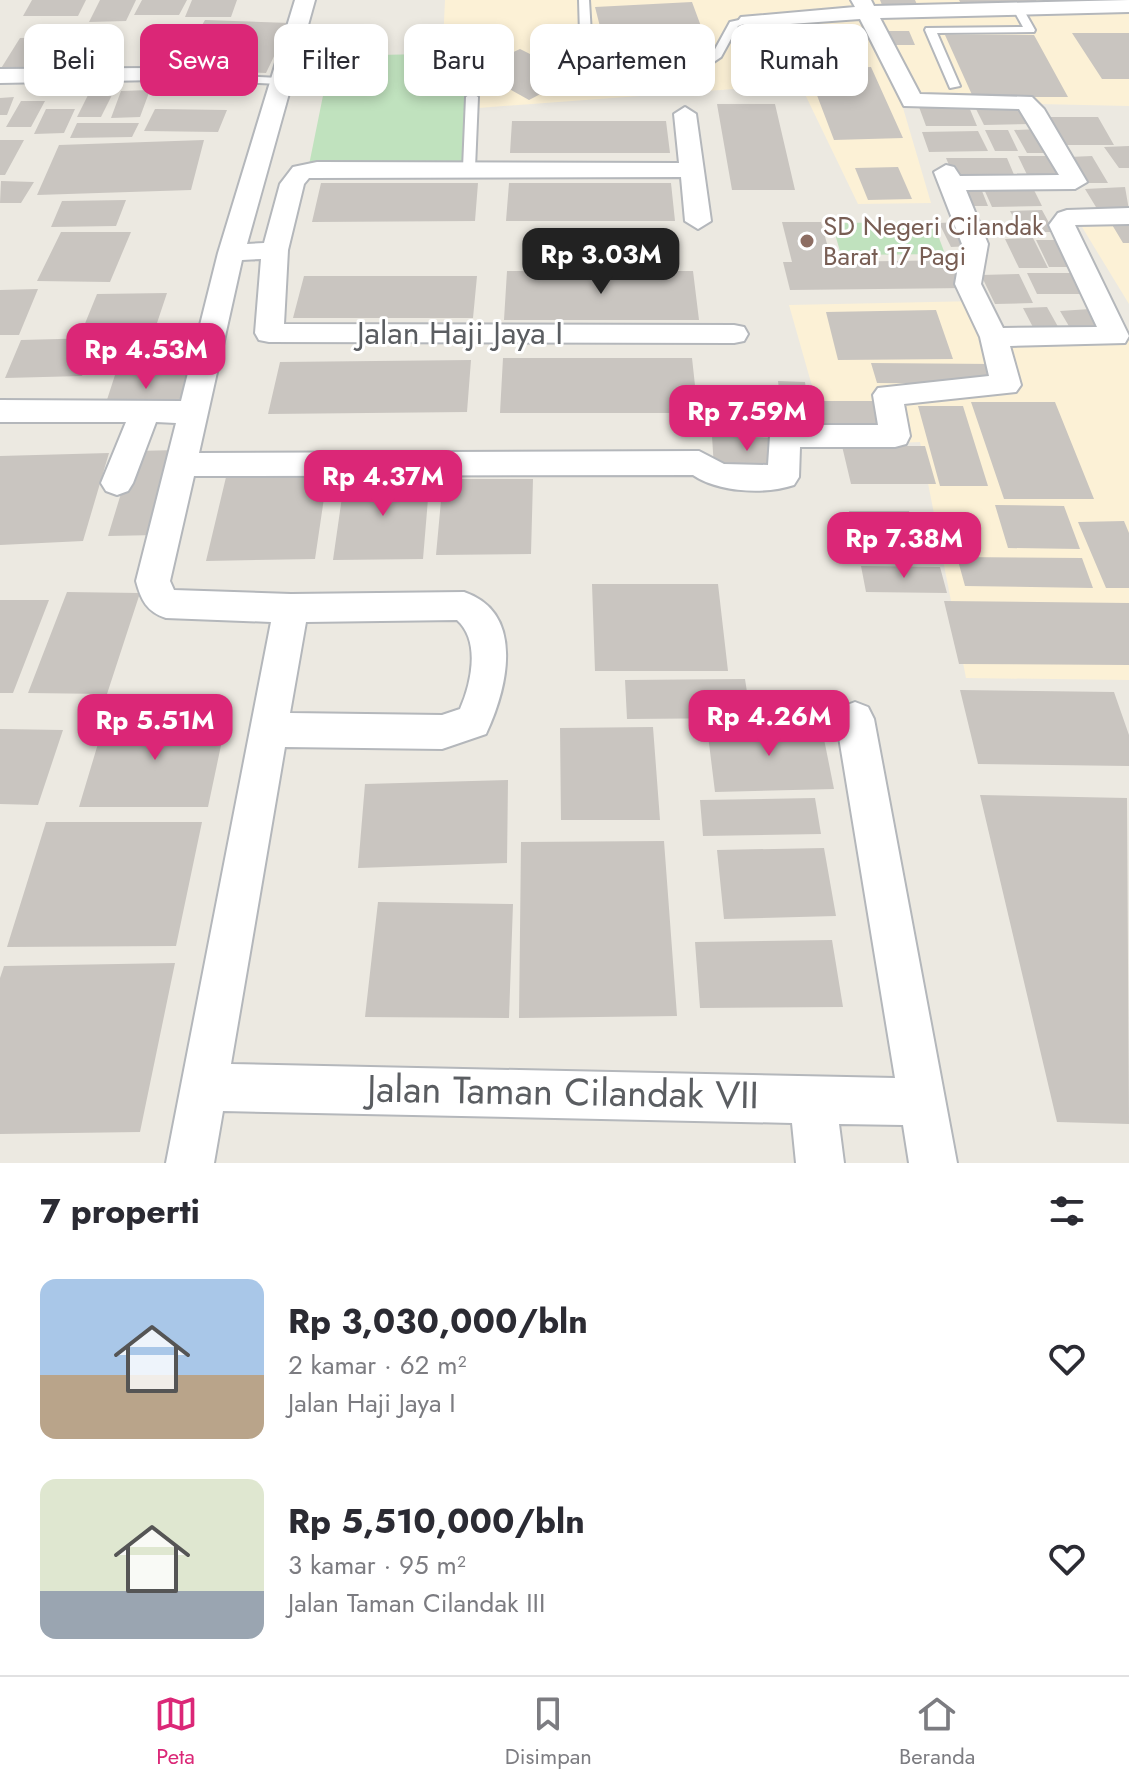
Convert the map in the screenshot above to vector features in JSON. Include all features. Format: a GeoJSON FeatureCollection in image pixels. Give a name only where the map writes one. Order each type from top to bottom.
{"type":"FeatureCollection","features":[{"type":"Feature","properties":{"kind":"street"},"geometry":{"type":"LineString","coordinates":[[297,24],[305,0]]}},
{"type":"Feature","properties":{"kind":"street"},"geometry":{"type":"LineString","coordinates":[[748,21],[865,6],[1018,9],[1129,6]]}},
{"type":"Feature","properties":{"kind":"street"},"geometry":{"type":"LineString","coordinates":[[179,465],[699,463],[718,476],[783,477],[785,436],[895,436],[888,395],[1006,385],[994,337],[968,284],[975,244],[948,178],[1058,184],[1075,182],[1033,109],[1024,102],[912,101],[865,6]]}},
{"type":"Feature","properties":{"kind":"street"},"geometry":{"type":"LineString","coordinates":[[0,76],[140,75]]}},
{"type":"Feature","properties":{"kind":"street"},"geometry":{"type":"LineString","coordinates":[[268,730],[442,732],[473,722],[483,703],[487,644],[482,621],[464,606],[291,608],[166,604],[157,595],[153,581],[179,465],[231,253],[275,96]]}},
{"type":"Feature","properties":{"kind":"street"},"geometry":{"type":"LineString","coordinates":[[685,114],[698,221]]}},
{"type":"Feature","properties":{"kind":"street","name":"Jalan Haji Jaya I"},"geometry":{"type":"LineString","coordinates":[[691,170],[469,168],[317,169],[301,172],[292,184],[275,250],[269,333],[734,334]]}},
{"type":"Feature","properties":{"kind":"street"},"geometry":{"type":"LineString","coordinates":[[1058,184],[1077,218]]}},
{"type":"Feature","properties":{"kind":"street"},"geometry":{"type":"LineString","coordinates":[[994,337],[1116,335],[1062,225],[1067,218],[1129,216]]}},
{"type":"Feature","properties":{"kind":"street"},"geometry":{"type":"LineString","coordinates":[[231,253],[275,250]]}},
{"type":"Feature","properties":{"kind":"street"},"geometry":{"type":"LineString","coordinates":[[0,411],[193,412]]}},
{"type":"Feature","properties":{"kind":"street"},"geometry":{"type":"LineString","coordinates":[[117,483],[145,412]]}},
{"type":"Feature","properties":{"kind":"street"},"geometry":{"type":"LineString","coordinates":[[190,1163],[291,608]]}},
{"type":"Feature","properties":{"kind":"street"},"geometry":{"type":"LineString","coordinates":[[855,719],[933,1163]]}},
{"type":"Feature","properties":{"kind":"street","name":"Jalan Taman Cilandak VII"},"geometry":{"type":"LineString","coordinates":[[203,1087],[922,1102]]}},
{"type":"Feature","properties":{"kind":"street"},"geometry":{"type":"LineString","coordinates":[[813,1098],[820,1163]]}},
{"type":"Feature","properties":{"kind":"lane"},"geometry":{"type":"LineString","coordinates":[[584,0],[587,69],[595,76],[692,72],[717,55],[734,24],[748,21]]}},
{"type":"Feature","properties":{"kind":"lane"},"geometry":{"type":"LineString","coordinates":[[954,86],[930,30],[1030,30],[1018,9]]}},
{"type":"Feature","properties":{"kind":"lane"},"geometry":{"type":"LineString","coordinates":[[469,168],[472,97]]}},
{"type":"Feature","properties":{"kind":"shaded area"},"geometry":{"type":"Polygon","coordinates":[[[445,0],[1129,0],[1129,106],[901,101],[931,203],[858,204],[806,96],[868,96],[868,24],[731,24],[731,89],[715,90],[715,24],[530,24],[530,96],[639,96],[478,108],[479,96],[514,96],[514,24],[444,24],[445,0]]]}},
{"type":"Feature","properties":{"kind":"shaded area"},"geometry":{"type":"Polygon","coordinates":[[[1129,224],[1129,304],[1082,227],[1129,224]]]}},
{"type":"Feature","properties":{"kind":"shaded area"},"geometry":{"type":"Polygon","coordinates":[[[979,301],[1022,345],[1129,340],[1129,680],[966,678],[920,442],[829,446],[789,305],[979,301]]]}},
{"type":"Feature","properties":{"kind":"green space"},"geometry":{"type":"Polygon","coordinates":[[[404,54],[404,96],[469,96],[466,162],[309,165],[323,96],[388,96],[388,55],[404,54]]]}},
{"type":"Feature","properties":{"kind":"green space"},"geometry":{"type":"Polygon","coordinates":[[[933,222],[945,254],[841,255],[832,223],[933,222]]]}},
{"type":"Feature","properties":{"kind":"building"},"geometry":{"type":"Polygon","coordinates":[[[32,0],[86,0],[78,16],[23,16],[32,0]]]}},
{"type":"Feature","properties":{"kind":"building"},"geometry":{"type":"Polygon","coordinates":[[[100,0],[136,0],[126,21],[89,22],[100,0]]]}},
{"type":"Feature","properties":{"kind":"building"},"geometry":{"type":"Polygon","coordinates":[[[142,0],[187,0],[179,15],[134,15],[142,0]]]}},
{"type":"Feature","properties":{"kind":"building"},"geometry":{"type":"Polygon","coordinates":[[[192,0],[237,0],[231,17],[185,17],[192,0]]]}},
{"type":"Feature","properties":{"kind":"building"},"geometry":{"type":"Polygon","coordinates":[[[880,0],[915,0],[919,9],[884,10],[880,0]]]}},
{"type":"Feature","properties":{"kind":"building"},"geometry":{"type":"Polygon","coordinates":[[[959,0],[1036,0],[1039,5],[962,5],[959,0]]]}},
{"type":"Feature","properties":{"kind":"building"},"geometry":{"type":"Polygon","coordinates":[[[692,2],[700,24],[599,24],[595,7],[692,2]]]}},
{"type":"Feature","properties":{"kind":"building"},"geometry":{"type":"Polygon","coordinates":[[[205,20],[290,23],[274,24],[274,56],[266,73],[258,73],[258,24],[203,24],[205,20]]]}},
{"type":"Feature","properties":{"kind":"building"},"geometry":{"type":"Polygon","coordinates":[[[887,31],[909,31],[915,45],[893,45],[887,31]]]}},
{"type":"Feature","properties":{"kind":"building"},"geometry":{"type":"Polygon","coordinates":[[[1072,33],[1129,33],[1129,79],[1102,79],[1072,33]]]}},
{"type":"Feature","properties":{"kind":"building"},"geometry":{"type":"Polygon","coordinates":[[[945,35],[1034,35],[1068,97],[973,97],[945,35]]]}},
{"type":"Feature","properties":{"kind":"building"},"geometry":{"type":"Polygon","coordinates":[[[20,38],[24,38],[24,70],[0,70],[20,38]]]}},
{"type":"Feature","properties":{"kind":"building"},"geometry":{"type":"Polygon","coordinates":[[[520,49],[530,54],[530,96],[537,96],[529,100],[514,92],[514,52],[520,49]]]}},
{"type":"Feature","properties":{"kind":"building"},"geometry":{"type":"Polygon","coordinates":[[[868,67],[871,67],[903,138],[834,140],[817,96],[868,96],[868,67]]]}},
{"type":"Feature","properties":{"kind":"building"},"geometry":{"type":"Polygon","coordinates":[[[140,90],[140,96],[148,96],[140,117],[111,118],[124,91],[140,90]]]}},
{"type":"Feature","properties":{"kind":"building"},"geometry":{"type":"Polygon","coordinates":[[[88,96],[112,96],[101,117],[77,117],[88,96]]]}},
{"type":"Feature","properties":{"kind":"building"},"geometry":{"type":"Polygon","coordinates":[[[14,97],[7,115],[0,115],[0,98],[14,97]]]}},
{"type":"Feature","properties":{"kind":"building"},"geometry":{"type":"Polygon","coordinates":[[[21,101],[45,101],[31,127],[6,127],[21,101]]]}},
{"type":"Feature","properties":{"kind":"building"},"geometry":{"type":"Polygon","coordinates":[[[717,104],[775,104],[795,190],[732,190],[717,104]]]}},
{"type":"Feature","properties":{"kind":"building"},"geometry":{"type":"Polygon","coordinates":[[[1024,106],[1034,124],[984,125],[975,107],[1024,106]]]}},
{"type":"Feature","properties":{"kind":"building"},"geometry":{"type":"Polygon","coordinates":[[[919,107],[969,107],[977,126],[926,126],[919,107]]]}},
{"type":"Feature","properties":{"kind":"building"},"geometry":{"type":"Polygon","coordinates":[[[46,109],[75,109],[64,133],[34,134],[46,109]]]}},
{"type":"Feature","properties":{"kind":"building"},"geometry":{"type":"Polygon","coordinates":[[[155,109],[227,110],[218,132],[144,131],[155,109]]]}},
{"type":"Feature","properties":{"kind":"building"},"geometry":{"type":"Polygon","coordinates":[[[1042,117],[1098,117],[1114,145],[1056,145],[1042,117]]]}},
{"type":"Feature","properties":{"kind":"building"},"geometry":{"type":"Polygon","coordinates":[[[512,121],[666,121],[670,153],[510,153],[512,121]]]}},
{"type":"Feature","properties":{"kind":"building"},"geometry":{"type":"Polygon","coordinates":[[[77,123],[139,123],[132,137],[70,138],[77,123]]]}},
{"type":"Feature","properties":{"kind":"building"},"geometry":{"type":"Polygon","coordinates":[[[1041,129],[1055,153],[1027,153],[1014,130],[1041,129]]]}},
{"type":"Feature","properties":{"kind":"building"},"geometry":{"type":"Polygon","coordinates":[[[985,130],[1008,130],[1018,151],[995,151],[985,130]]]}},
{"type":"Feature","properties":{"kind":"building"},"geometry":{"type":"Polygon","coordinates":[[[978,131],[988,151],[929,152],[922,132],[978,131]]]}},
{"type":"Feature","properties":{"kind":"building"},"geometry":{"type":"Polygon","coordinates":[[[0,140],[24,140],[5,175],[0,175],[0,140]]]}},
{"type":"Feature","properties":{"kind":"building"},"geometry":{"type":"Polygon","coordinates":[[[204,140],[191,190],[37,195],[59,145],[204,140]]]}},
{"type":"Feature","properties":{"kind":"building"},"geometry":{"type":"Polygon","coordinates":[[[1129,146],[1129,168],[1119,168],[1104,147],[1129,146]]]}},
{"type":"Feature","properties":{"kind":"building"},"geometry":{"type":"Polygon","coordinates":[[[1018,156],[1057,156],[1070,181],[1030,181],[1018,156]]]}},
{"type":"Feature","properties":{"kind":"building"},"geometry":{"type":"Polygon","coordinates":[[[1092,156],[1108,183],[1084,183],[1069,157],[1092,156]]]}},
{"type":"Feature","properties":{"kind":"building"},"geometry":{"type":"Polygon","coordinates":[[[946,158],[1007,158],[1015,177],[954,177],[946,158]]]}},
{"type":"Feature","properties":{"kind":"building"},"geometry":{"type":"Polygon","coordinates":[[[898,167],[912,199],[868,200],[855,168],[898,167]]]}},
{"type":"Feature","properties":{"kind":"building"},"geometry":{"type":"Polygon","coordinates":[[[1,181],[34,182],[21,203],[0,203],[1,181]]]}},
{"type":"Feature","properties":{"kind":"building"},"geometry":{"type":"Polygon","coordinates":[[[321,183],[478,183],[475,221],[312,222],[321,183]]]}},
{"type":"Feature","properties":{"kind":"building"},"geometry":{"type":"Polygon","coordinates":[[[509,183],[671,183],[675,221],[506,221],[509,183]]]}},
{"type":"Feature","properties":{"kind":"building"},"geometry":{"type":"Polygon","coordinates":[[[957,186],[980,186],[988,206],[965,206],[957,186]]]}},
{"type":"Feature","properties":{"kind":"building"},"geometry":{"type":"Polygon","coordinates":[[[1032,186],[1042,206],[992,207],[983,187],[1032,186]]]}},
{"type":"Feature","properties":{"kind":"building"},"geometry":{"type":"Polygon","coordinates":[[[1125,187],[1129,210],[1099,212],[1085,189],[1125,187]]]}},
{"type":"Feature","properties":{"kind":"building"},"geometry":{"type":"Polygon","coordinates":[[[126,200],[116,226],[51,227],[62,201],[126,200]]]}},
{"type":"Feature","properties":{"kind":"building"},"geometry":{"type":"Polygon","coordinates":[[[1042,210],[1054,232],[1021,232],[1010,211],[1042,210]]]}},
{"type":"Feature","properties":{"kind":"building","name":"SD Negeri Cilandak Barat 17 Pagi"},"geometry":{"type":"Polygon","coordinates":[[[782,222],[821,222],[832,262],[956,260],[967,288],[790,290],[783,262],[792,262],[782,222]]]}},
{"type":"Feature","properties":{"kind":"building"},"geometry":{"type":"Polygon","coordinates":[[[959,222],[972,246],[951,247],[939,223],[959,222]]]}},
{"type":"Feature","properties":{"kind":"building"},"geometry":{"type":"Polygon","coordinates":[[[1111,223],[1129,223],[1129,243],[1123,243],[1111,223]]]}},
{"type":"Feature","properties":{"kind":"building"},"geometry":{"type":"Polygon","coordinates":[[[61,232],[131,232],[110,282],[37,281],[61,232]]]}},
{"type":"Feature","properties":{"kind":"building"},"geometry":{"type":"Polygon","coordinates":[[[1033,238],[1048,268],[1019,268],[1005,239],[1033,238]]]}},
{"type":"Feature","properties":{"kind":"building"},"geometry":{"type":"Polygon","coordinates":[[[1036,240],[1066,240],[1081,267],[1049,267],[1036,240]]]}},
{"type":"Feature","properties":{"kind":"building"},"geometry":{"type":"Polygon","coordinates":[[[507,271],[693,271],[699,320],[504,320],[507,271]]]}},
{"type":"Feature","properties":{"kind":"building"},"geometry":{"type":"Polygon","coordinates":[[[1027,273],[1078,273],[1088,294],[1037,294],[1027,273]]]}},
{"type":"Feature","properties":{"kind":"building"},"geometry":{"type":"Polygon","coordinates":[[[1019,274],[1033,303],[995,304],[981,275],[1019,274]]]}},
{"type":"Feature","properties":{"kind":"building"},"geometry":{"type":"Polygon","coordinates":[[[304,276],[477,276],[473,318],[293,318],[304,276]]]}},
{"type":"Feature","properties":{"kind":"building"},"geometry":{"type":"Polygon","coordinates":[[[38,289],[19,335],[0,335],[0,290],[38,289]]]}},
{"type":"Feature","properties":{"kind":"building"},"geometry":{"type":"Polygon","coordinates":[[[167,293],[156,326],[84,326],[97,294],[167,293]]]}},
{"type":"Feature","properties":{"kind":"building"},"geometry":{"type":"Polygon","coordinates":[[[1047,307],[1061,332],[1036,333],[1023,308],[1047,307]]]}},
{"type":"Feature","properties":{"kind":"building"},"geometry":{"type":"Polygon","coordinates":[[[1090,309],[1104,331],[1073,333],[1060,311],[1090,309]]]}},
{"type":"Feature","properties":{"kind":"building"},"geometry":{"type":"Polygon","coordinates":[[[936,310],[953,359],[838,360],[826,312],[936,310]]]}},
{"type":"Feature","properties":{"kind":"building"},"geometry":{"type":"Polygon","coordinates":[[[177,330],[168,363],[99,365],[111,331],[177,330]]]}},
{"type":"Feature","properties":{"kind":"building"},"geometry":{"type":"Polygon","coordinates":[[[96,338],[82,376],[5,378],[21,340],[96,338]]]}},
{"type":"Feature","properties":{"kind":"building"},"geometry":{"type":"Polygon","coordinates":[[[503,358],[692,358],[698,413],[500,413],[503,358]]]}},
{"type":"Feature","properties":{"kind":"building"},"geometry":{"type":"Polygon","coordinates":[[[471,360],[467,412],[268,414],[280,362],[471,360]]]}},
{"type":"Feature","properties":{"kind":"building"},"geometry":{"type":"Polygon","coordinates":[[[871,363],[993,364],[999,384],[877,383],[871,363]]]}},
{"type":"Feature","properties":{"kind":"building"},"geometry":{"type":"Polygon","coordinates":[[[188,373],[179,407],[104,409],[115,375],[188,373]]]}},
{"type":"Feature","properties":{"kind":"building"},"geometry":{"type":"Polygon","coordinates":[[[778,381],[805,382],[810,416],[782,415],[778,381]]]}},
{"type":"Feature","properties":{"kind":"building"},"geometry":{"type":"Polygon","coordinates":[[[812,401],[885,401],[894,434],[819,434],[812,401]]]}},
{"type":"Feature","properties":{"kind":"building"},"geometry":{"type":"Polygon","coordinates":[[[971,402],[1055,402],[1094,499],[1004,499],[971,402]]]}},
{"type":"Feature","properties":{"kind":"building"},"geometry":{"type":"Polygon","coordinates":[[[918,406],[963,406],[988,486],[940,486],[918,406]]]}},
{"type":"Feature","properties":{"kind":"building"},"geometry":{"type":"Polygon","coordinates":[[[712,436],[779,438],[783,470],[714,468],[712,436]]]}},
{"type":"Feature","properties":{"kind":"building"},"geometry":{"type":"Polygon","coordinates":[[[842,446],[925,446],[936,484],[851,484],[842,446]]]}},
{"type":"Feature","properties":{"kind":"building"},"geometry":{"type":"Polygon","coordinates":[[[179,450],[157,535],[108,536],[134,451],[179,450]]]}},
{"type":"Feature","properties":{"kind":"building"},"geometry":{"type":"Polygon","coordinates":[[[109,453],[83,541],[0,545],[0,456],[109,453]]]}},
{"type":"Feature","properties":{"kind":"building"},"geometry":{"type":"Polygon","coordinates":[[[328,471],[315,559],[206,561],[227,473],[328,471]]]}},
{"type":"Feature","properties":{"kind":"building"},"geometry":{"type":"Polygon","coordinates":[[[430,475],[423,559],[333,560],[345,476],[430,475]]]}},
{"type":"Feature","properties":{"kind":"building"},"geometry":{"type":"Polygon","coordinates":[[[443,479],[533,479],[531,554],[436,555],[443,479]]]}},
{"type":"Feature","properties":{"kind":"building"},"geometry":{"type":"Polygon","coordinates":[[[995,505],[1064,506],[1080,549],[1008,548],[995,505]]]}},
{"type":"Feature","properties":{"kind":"building"},"geometry":{"type":"Polygon","coordinates":[[[849,511],[909,511],[922,561],[859,560],[849,511]]]}},
{"type":"Feature","properties":{"kind":"building"},"geometry":{"type":"Polygon","coordinates":[[[1124,521],[1129,533],[1129,588],[1106,588],[1078,522],[1124,521]]]}},
{"type":"Feature","properties":{"kind":"building"},"geometry":{"type":"Polygon","coordinates":[[[957,557],[1082,558],[1093,588],[965,586],[957,557]]]}},
{"type":"Feature","properties":{"kind":"building"},"geometry":{"type":"Polygon","coordinates":[[[861,566],[940,567],[947,593],[866,592],[861,566]]]}},
{"type":"Feature","properties":{"kind":"building"},"geometry":{"type":"Polygon","coordinates":[[[592,584],[718,584],[728,671],[595,671],[592,584]]]}},
{"type":"Feature","properties":{"kind":"building"},"geometry":{"type":"Polygon","coordinates":[[[67,592],[140,593],[107,694],[28,693],[67,592]]]}},
{"type":"Feature","properties":{"kind":"building"},"geometry":{"type":"Polygon","coordinates":[[[0,600],[49,600],[13,693],[0,693],[0,600]]]}},
{"type":"Feature","properties":{"kind":"building"},"geometry":{"type":"Polygon","coordinates":[[[944,601],[1129,603],[1129,665],[959,664],[944,601]]]}},
{"type":"Feature","properties":{"kind":"building"},"geometry":{"type":"Polygon","coordinates":[[[745,679],[751,718],[627,719],[625,680],[745,679]]]}},
{"type":"Feature","properties":{"kind":"building"},"geometry":{"type":"Polygon","coordinates":[[[960,690],[1114,692],[1129,735],[1129,766],[978,764],[960,690]]]}},
{"type":"Feature","properties":{"kind":"building"},"geometry":{"type":"Polygon","coordinates":[[[106,717],[227,717],[208,807],[79,807],[106,717]]]}},
{"type":"Feature","properties":{"kind":"building"},"geometry":{"type":"Polygon","coordinates":[[[821,724],[834,789],[715,792],[707,727],[821,724]]]}},
{"type":"Feature","properties":{"kind":"building"},"geometry":{"type":"Polygon","coordinates":[[[653,727],[660,820],[561,820],[560,728],[653,727]]]}},
{"type":"Feature","properties":{"kind":"building"},"geometry":{"type":"Polygon","coordinates":[[[0,729],[63,730],[38,805],[0,804],[0,729]]]}},
{"type":"Feature","properties":{"kind":"building"},"geometry":{"type":"Polygon","coordinates":[[[508,780],[507,863],[358,868],[365,784],[508,780]]]}},
{"type":"Feature","properties":{"kind":"building"},"geometry":{"type":"Polygon","coordinates":[[[980,795],[1127,798],[1129,1124],[1057,1122],[980,795]]]}},
{"type":"Feature","properties":{"kind":"building"},"geometry":{"type":"Polygon","coordinates":[[[815,798],[821,834],[703,836],[700,800],[815,798]]]}},
{"type":"Feature","properties":{"kind":"building"},"geometry":{"type":"Polygon","coordinates":[[[46,822],[202,822],[176,946],[7,947],[46,822]]]}},
{"type":"Feature","properties":{"kind":"building"},"geometry":{"type":"Polygon","coordinates":[[[664,841],[677,1016],[519,1018],[521,842],[664,841]]]}},
{"type":"Feature","properties":{"kind":"building"},"geometry":{"type":"Polygon","coordinates":[[[824,848],[836,916],[724,919],[717,850],[824,848]]]}},
{"type":"Feature","properties":{"kind":"building"},"geometry":{"type":"Polygon","coordinates":[[[378,902],[513,904],[509,1018],[365,1017],[378,902]]]}},
{"type":"Feature","properties":{"kind":"building"},"geometry":{"type":"Polygon","coordinates":[[[832,940],[843,1007],[700,1008],[695,942],[832,940]]]}},
{"type":"Feature","properties":{"kind":"building"},"geometry":{"type":"Polygon","coordinates":[[[175,963],[140,1132],[0,1134],[0,978],[4,966],[175,963]]]}},
{"type":"Feature","properties":{"kind":"place","name":"SD Negeri Cilandak Barat 17 Pagi"},"geometry":{"type":"Point","coordinates":[807,241]}}]}
